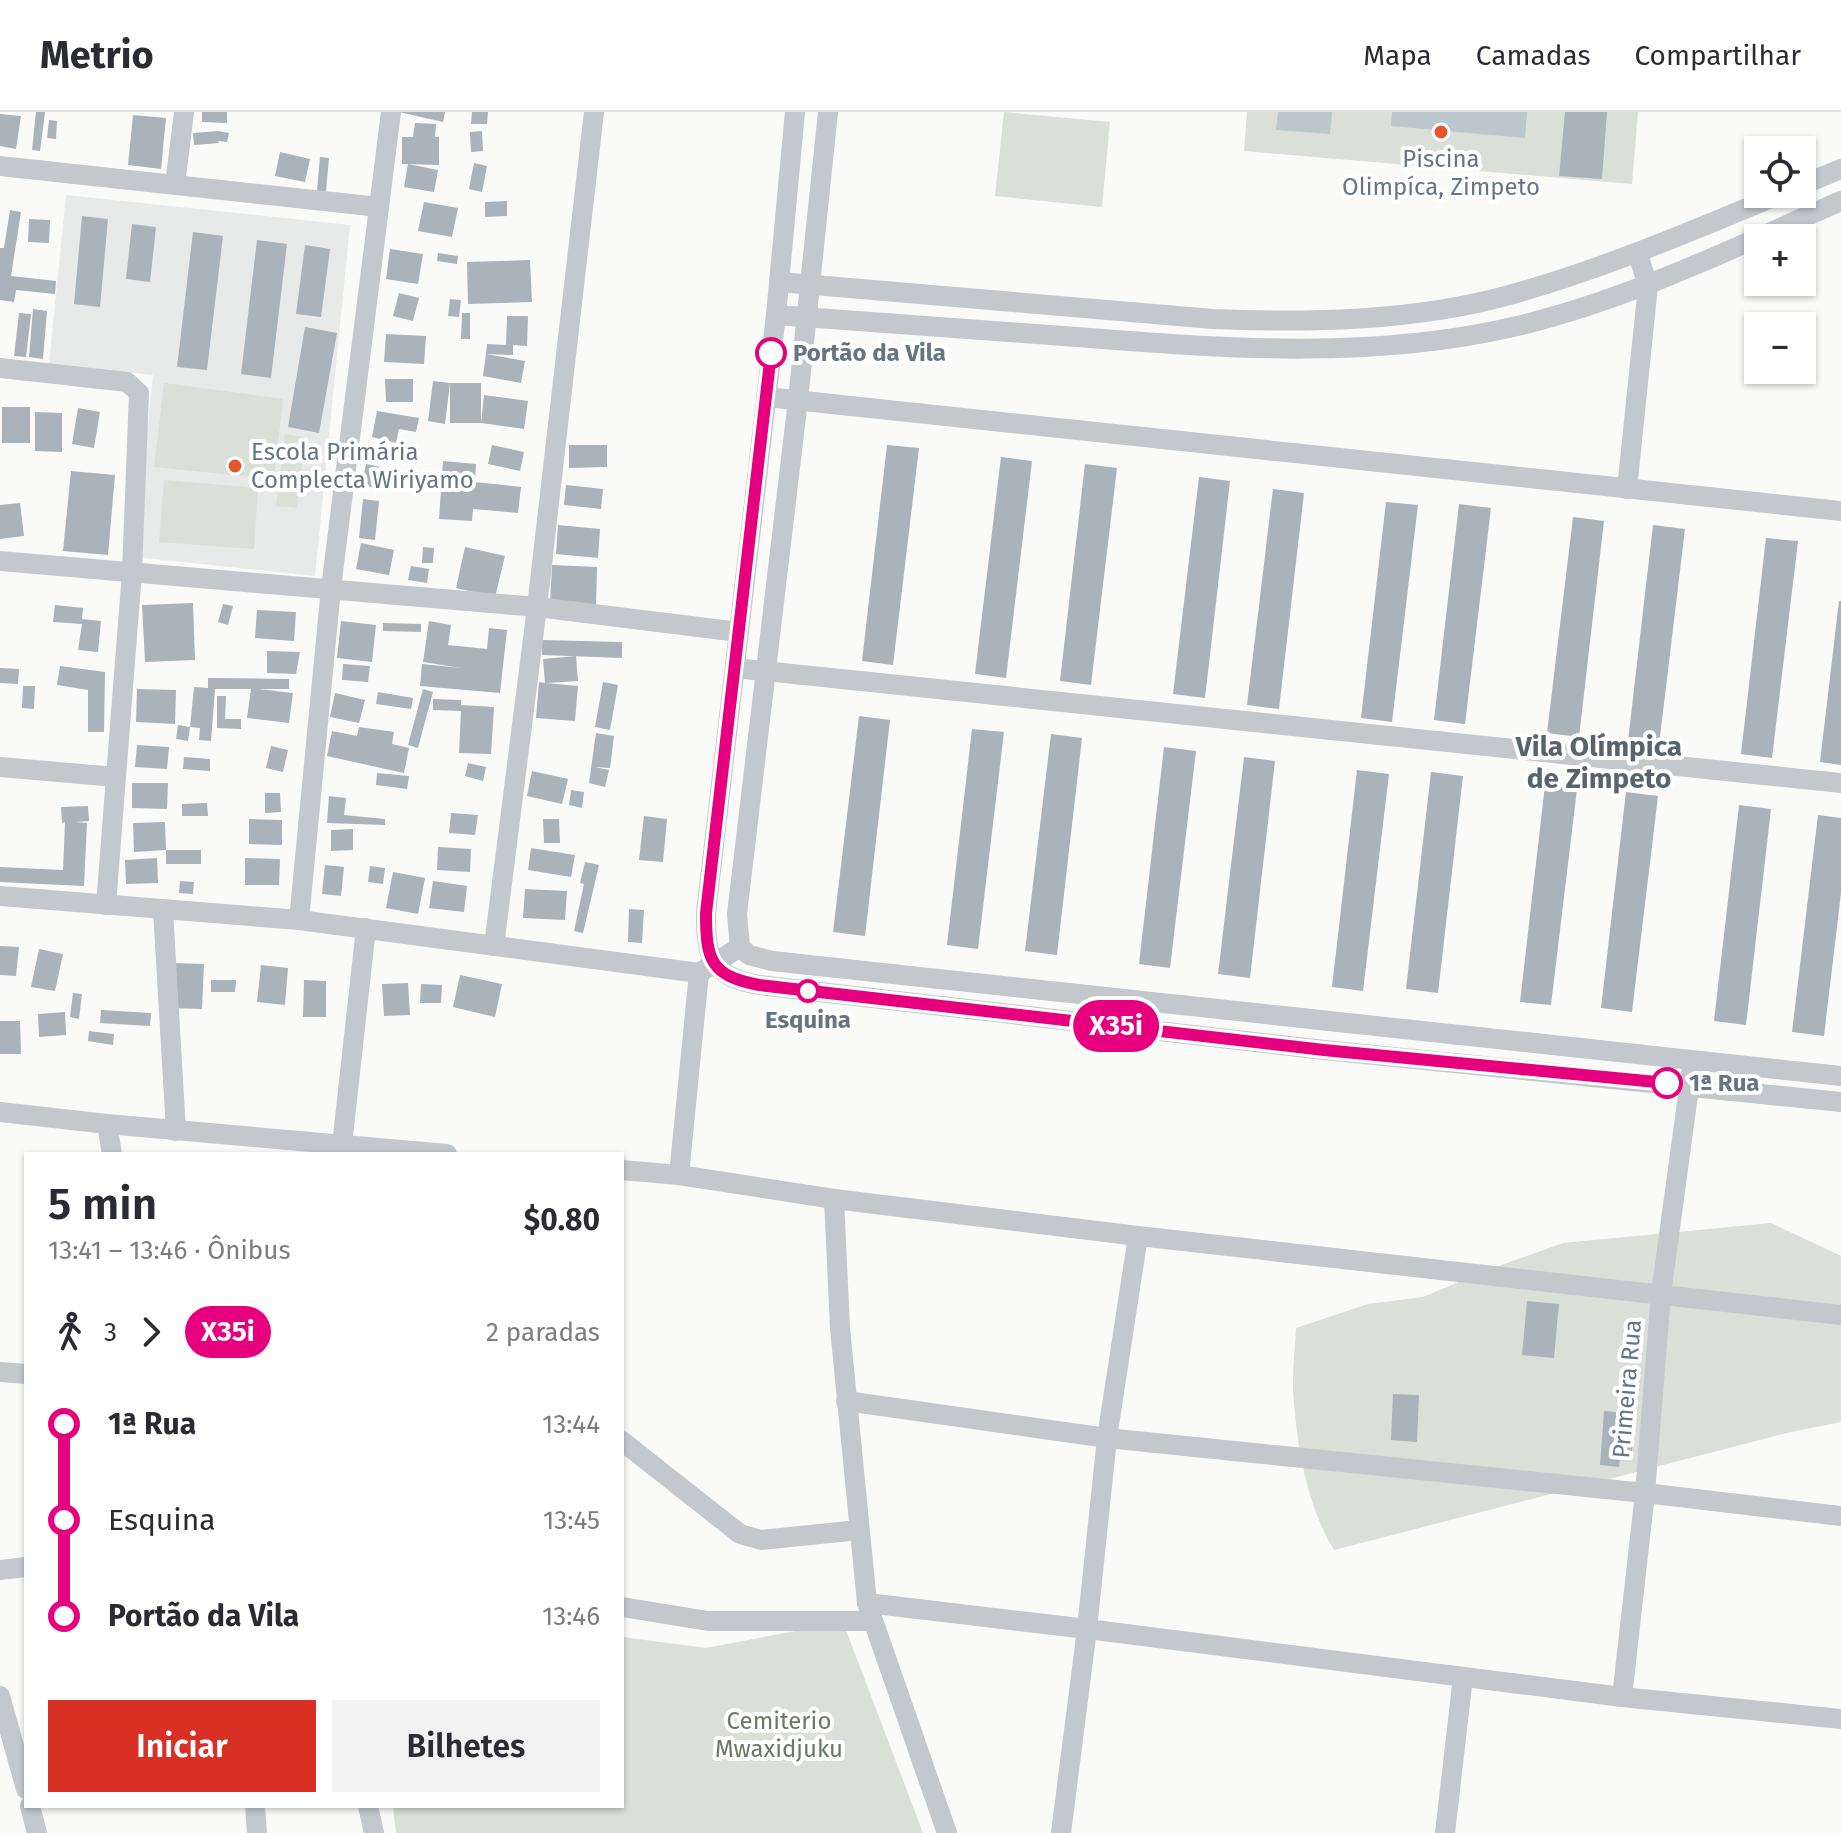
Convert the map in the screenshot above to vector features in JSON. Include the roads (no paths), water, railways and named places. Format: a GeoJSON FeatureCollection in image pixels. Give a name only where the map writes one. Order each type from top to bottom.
{"type":"FeatureCollection","features":[{"type":"Feature","properties":{"kind":"street"},"geometry":{"type":"LineString","coordinates":[[175,185],[184,112]]}},
{"type":"Feature","properties":{"kind":"street"},"geometry":{"type":"LineString","coordinates":[[299,920],[331,588],[391,112]]}},
{"type":"Feature","properties":{"kind":"street"},"geometry":{"type":"LineString","coordinates":[[494,946],[594,112]]}},
{"type":"Feature","properties":{"kind":"street"},"geometry":{"type":"LineString","coordinates":[[679,1175],[706,969],[706,913],[776,315],[795,112]]}},
{"type":"Feature","properties":{"kind":"street"},"geometry":{"type":"LineString","coordinates":[[828,112],[798,400],[737,914],[740,947],[749,955],[772,961],[1841,1076]]}},
{"type":"Feature","properties":{"kind":"street"},"geometry":{"type":"LineString","coordinates":[[0,166],[379,207]]}},
{"type":"Feature","properties":{"kind":"street"},"geometry":{"type":"LineString","coordinates":[[1816,179],[1841,169]]}},
{"type":"Feature","properties":{"kind":"street"},"geometry":{"type":"LineString","coordinates":[[776,315],[1230,349],[1307,350],[1414,343],[1511,327],[1648,286],[1841,201]]}},
{"type":"Feature","properties":{"kind":"street"},"geometry":{"type":"LineString","coordinates":[[779,282],[1213,319],[1284,322],[1428,310],[1500,297],[1638,254],[1748,208]]}},
{"type":"Feature","properties":{"kind":"street"},"geometry":{"type":"LineString","coordinates":[[1627,489],[1648,286],[1638,254]]}},
{"type":"Feature","properties":{"kind":"street"},"geometry":{"type":"LineString","coordinates":[[0,368],[127,382],[139,393],[132,572],[106,905]]}},
{"type":"Feature","properties":{"kind":"street"},"geometry":{"type":"LineString","coordinates":[[766,397],[1841,511]]}},
{"type":"Feature","properties":{"kind":"street"},"geometry":{"type":"LineString","coordinates":[[0,561],[537,607],[739,632]]}},
{"type":"Feature","properties":{"kind":"street"},"geometry":{"type":"LineString","coordinates":[[735,668],[1841,783]]}},
{"type":"Feature","properties":{"kind":"street"},"geometry":{"type":"LineString","coordinates":[[0,767],[116,777]]}},
{"type":"Feature","properties":{"kind":"street"},"geometry":{"type":"LineString","coordinates":[[0,896],[299,920],[494,946],[706,969],[759,985],[1324,1050],[1841,1102]]}},
{"type":"Feature","properties":{"kind":"street"},"geometry":{"type":"LineString","coordinates":[[163,910],[176,1131]]}},
{"type":"Feature","properties":{"kind":"street"},"geometry":{"type":"LineString","coordinates":[[342,1149],[366,928]]}},
{"type":"Feature","properties":{"kind":"street"},"geometry":{"type":"LineString","coordinates":[[706,969],[740,947]]}},
{"type":"Feature","properties":{"kind":"street","name":"Primeira Rua"},"geometry":{"type":"LineString","coordinates":[[1622,1697],[1645,1493],[1661,1294],[1693,1060]]}},
{"type":"Feature","properties":{"kind":"street"},"geometry":{"type":"LineString","coordinates":[[0,1112],[342,1149],[405,1152]]}},
{"type":"Feature","properties":{"kind":"street"},"geometry":{"type":"LineString","coordinates":[[107,1124],[112,1152]]}},
{"type":"Feature","properties":{"kind":"street"},"geometry":{"type":"LineString","coordinates":[[624,1170],[1138,1236],[1841,1315]]}},
{"type":"Feature","properties":{"kind":"street"},"geometry":{"type":"LineString","coordinates":[[834,1199],[846,1401],[870,1612],[947,1833]]}},
{"type":"Feature","properties":{"kind":"street"},"geometry":{"type":"LineString","coordinates":[[1061,1833],[1107,1438],[1138,1236]]}},
{"type":"Feature","properties":{"kind":"street"},"geometry":{"type":"LineString","coordinates":[[0,1372],[24,1374]]}},
{"type":"Feature","properties":{"kind":"street"},"geometry":{"type":"LineString","coordinates":[[846,1401],[1107,1438],[1841,1516]]}},
{"type":"Feature","properties":{"kind":"street"},"geometry":{"type":"LineString","coordinates":[[624,1443],[740,1534],[761,1540],[859,1530]]}},
{"type":"Feature","properties":{"kind":"street"},"geometry":{"type":"LineString","coordinates":[[0,1570],[24,1567]]}},
{"type":"Feature","properties":{"kind":"street"},"geometry":{"type":"LineString","coordinates":[[624,1607],[708,1621],[870,1612],[1087,1629],[1622,1697],[1841,1719]]}},
{"type":"Feature","properties":{"kind":"street"},"geometry":{"type":"LineString","coordinates":[[1445,1833],[1463,1677]]}},
{"type":"Feature","properties":{"kind":"street"},"geometry":{"type":"LineString","coordinates":[[0,1696],[21,1746],[24,1772]]}},
{"type":"Feature","properties":{"kind":"street"},"geometry":{"type":"LineString","coordinates":[[31,1808],[37,1833]]}},
{"type":"Feature","properties":{"kind":"street"},"geometry":{"type":"LineString","coordinates":[[255,1808],[257,1833]]}},
{"type":"Feature","properties":{"kind":"street"},"geometry":{"type":"LineString","coordinates":[[368,1808],[374,1833]]}},
{"type":"Feature","properties":{"kind":"place","name":"Piscina Olimpíca, Zimpeto"},"geometry":{"type":"Point","coordinates":[1441,132]}},
{"type":"Feature","properties":{"kind":"place","name":"Portão da Vila"},"geometry":{"type":"Point","coordinates":[771,353]}},
{"type":"Feature","properties":{"kind":"place","name":"Escola Primária Complecta Wiriyamo"},"geometry":{"type":"Point","coordinates":[235,466]}},
{"type":"Feature","properties":{"kind":"place","name":"Esquina"},"geometry":{"type":"Point","coordinates":[808,991]}},
{"type":"Feature","properties":{"kind":"place","name":"1ª Rua"},"geometry":{"type":"Point","coordinates":[1667,1083]}},
{"type":"Feature","properties":{"kind":"district","name":"Vila Olímpica de Zimpeto"},"geometry":{"type":"Point","coordinates":[1599,762]}},
{"type":"Feature","properties":{"kind":"park label","name":"Cemiterio Mwaxidjuku"},"geometry":{"type":"Point","coordinates":[779,1735]}}]}
